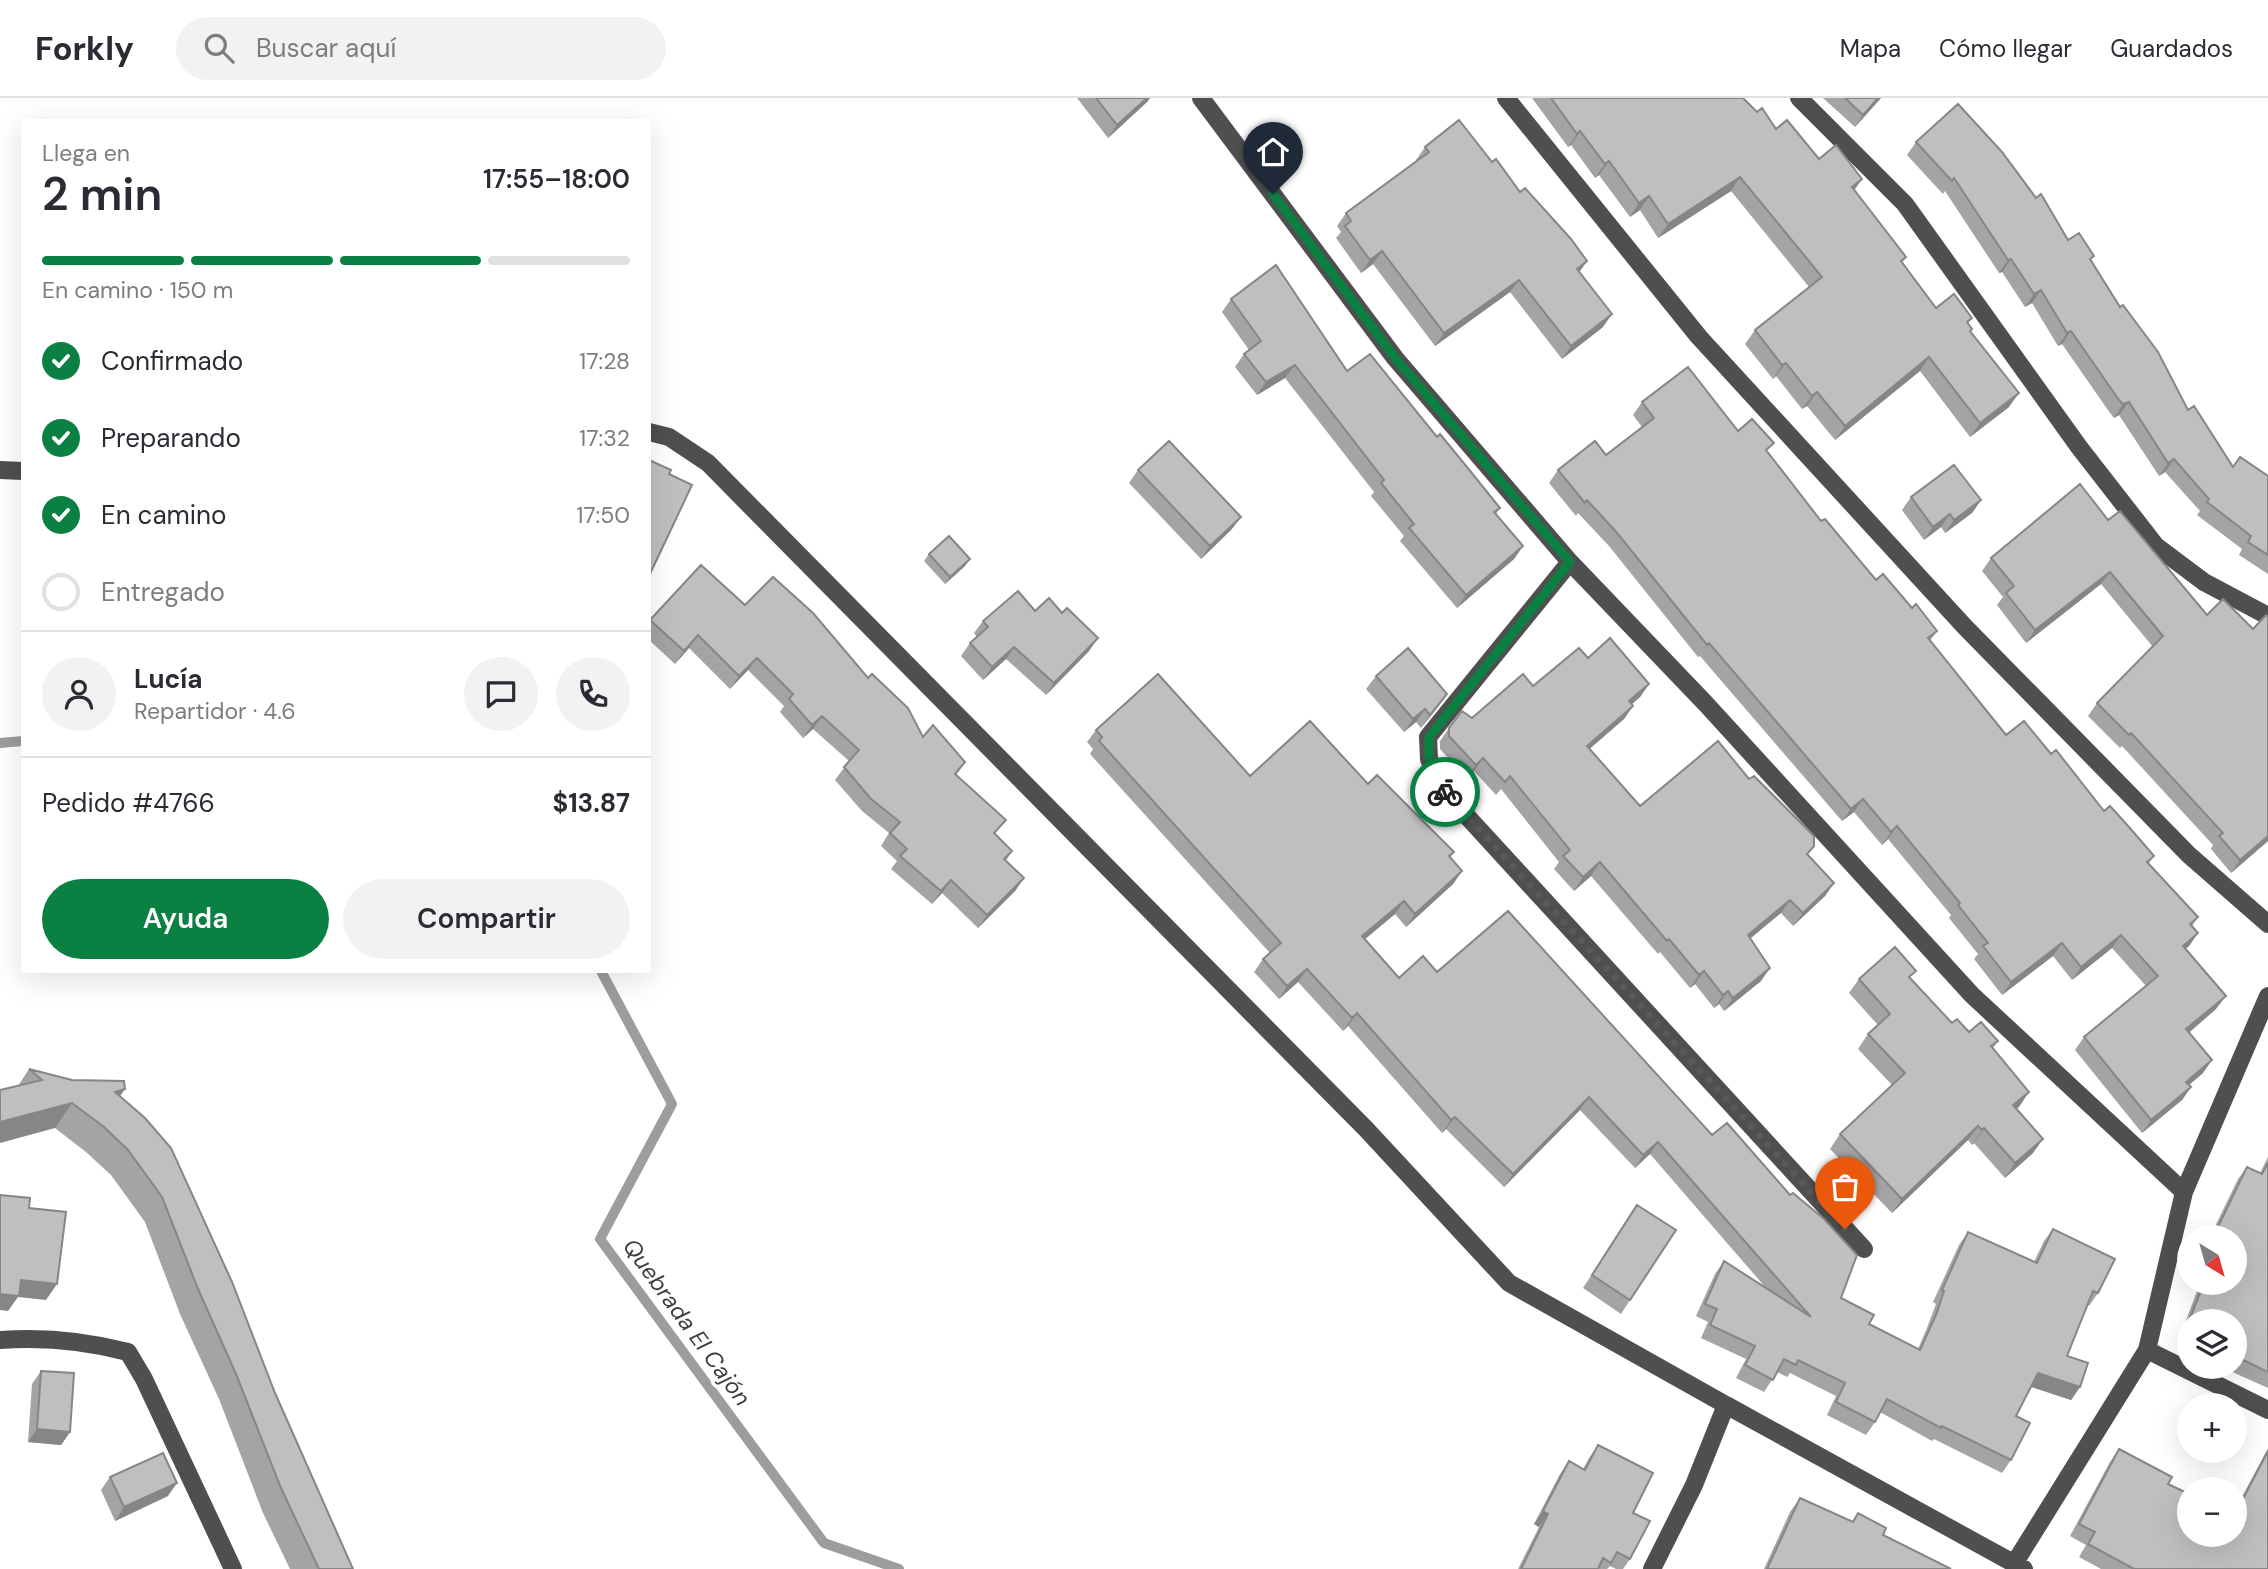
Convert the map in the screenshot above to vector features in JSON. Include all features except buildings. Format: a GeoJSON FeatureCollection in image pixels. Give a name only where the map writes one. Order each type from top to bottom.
{"type":"FeatureCollection","features":[{"type":"Feature","properties":{"kind":"street"},"geometry":{"type":"LineString","coordinates":[[1201,98],[1395,358],[1570,562],[1706,704],[1972,995],[2184,1192]]}},
{"type":"Feature","properties":{"kind":"street"},"geometry":{"type":"LineString","coordinates":[[1506,98],[1699,337],[1965,627],[2189,855],[2268,924]]}},
{"type":"Feature","properties":{"kind":"street"},"geometry":{"type":"LineString","coordinates":[[1799,98],[1905,204],[2079,447],[2156,546],[2204,582],[2268,616]]}},
{"type":"Feature","properties":{"kind":"street"},"geometry":{"type":"LineString","coordinates":[[651,432],[669,437],[708,463],[1366,1129],[1509,1283],[2019,1567],[2147,1350],[2184,1192],[2268,996]]}},
{"type":"Feature","properties":{"kind":"street"},"geometry":{"type":"LineString","coordinates":[[0,470],[21,471]]}},
{"type":"Feature","properties":{"kind":"street"},"geometry":{"type":"LineString","coordinates":[[1570,562],[1429,737],[1429,759],[1442,789],[1864,1249]]}},
{"type":"Feature","properties":{"kind":"street"},"geometry":{"type":"LineString","coordinates":[[0,1340],[30,1338],[104,1346],[128,1352],[144,1379],[233,1569]]}},
{"type":"Feature","properties":{"kind":"street"},"geometry":{"type":"LineString","coordinates":[[2147,1350],[2268,1410]]}},
{"type":"Feature","properties":{"kind":"street"},"geometry":{"type":"LineString","coordinates":[[1653,1569],[1694,1485],[1726,1405]]}},
{"type":"Feature","properties":{"kind":"waterway","name":"Quebrada El Cajón"},"geometry":{"type":"LineString","coordinates":[[0,743],[21,741]]}},
{"type":"Feature","properties":{"kind":"waterway","name":"Quebrada El Cajón"},"geometry":{"type":"LineString","coordinates":[[602,973],[672,1104],[600,1239],[824,1543],[899,1569]]}},
{"type":"Feature","properties":{"kind":"way so far"},"geometry":{"type":"LineString","coordinates":[[1445,792],[1845,1229]]}},
{"type":"Feature","properties":{"kind":"route"},"geometry":{"type":"LineString","coordinates":[[1273,194],[1395,358],[1570,562],[1429,737],[1429,759],[1445,792]]}}]}
